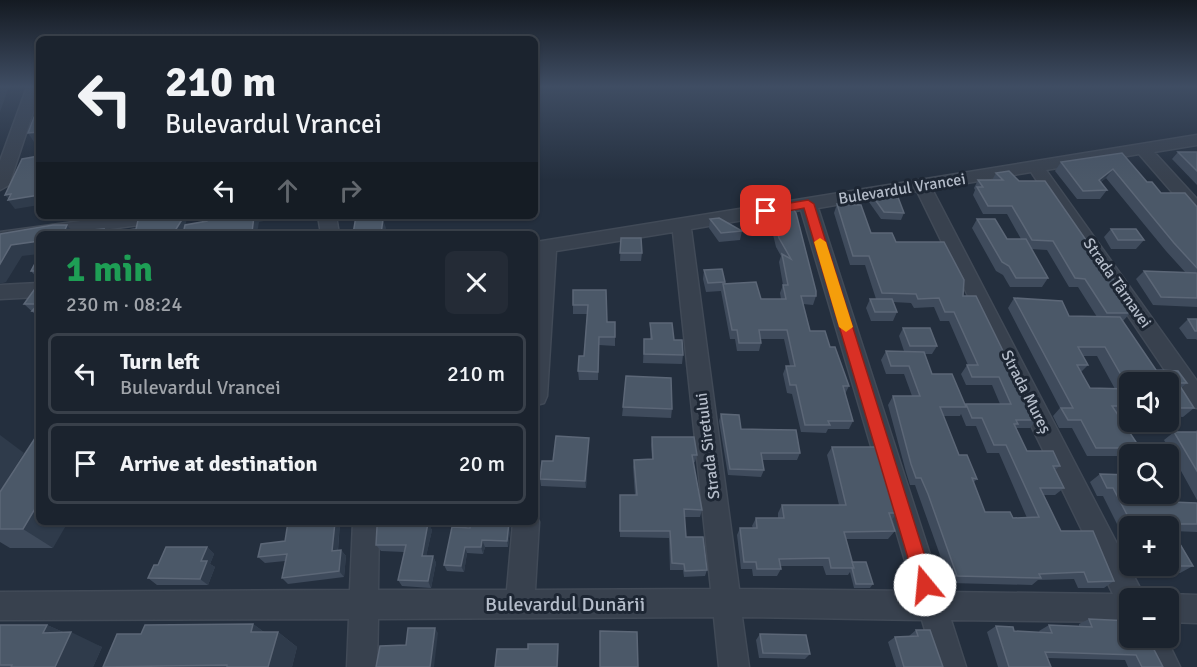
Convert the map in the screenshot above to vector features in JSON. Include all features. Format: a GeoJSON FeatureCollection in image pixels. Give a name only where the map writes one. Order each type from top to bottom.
{"type":"FeatureCollection","features":[{"type":"Feature","properties":{"kind":"street"},"geometry":{"type":"LineString","coordinates":[[0,185],[25,118]]}},
{"type":"Feature","properties":{"kind":"street","name":"Bulevardul Vrancei"},"geometry":{"type":"LineString","coordinates":[[541,247],[1197,140]]}},
{"type":"Feature","properties":{"kind":"street"},"geometry":{"type":"LineString","coordinates":[[1143,149],[1197,210]]}},
{"type":"Feature","properties":{"kind":"street"},"geometry":{"type":"LineString","coordinates":[[8,163],[27,160]]}},
{"type":"Feature","properties":{"kind":"street","name":"Strada Târnavei"},"geometry":{"type":"LineString","coordinates":[[1036,167],[1197,399]]}},
{"type":"Feature","properties":{"kind":"street","name":"Strada Mureș"},"geometry":{"type":"LineString","coordinates":[[922,185],[1125,588]]}},
{"type":"Feature","properties":{"kind":"street"},"geometry":{"type":"LineString","coordinates":[[808,204],[951,667]]}},
{"type":"Feature","properties":{"kind":"street"},"geometry":{"type":"LineString","coordinates":[[51,231],[139,219]]}},
{"type":"Feature","properties":{"kind":"street","name":"Strada Siretului"},"geometry":{"type":"LineString","coordinates":[[681,225],[734,667]]}},
{"type":"Feature","properties":{"kind":"street"},"geometry":{"type":"LineString","coordinates":[[0,238],[36,233]]}},
{"type":"Feature","properties":{"kind":"street"},"geometry":{"type":"LineString","coordinates":[[538,336],[541,247]]}},
{"type":"Feature","properties":{"kind":"street"},"geometry":{"type":"LineString","coordinates":[[0,292],[36,290]]}},
{"type":"Feature","properties":{"kind":"street"},"geometry":{"type":"LineString","coordinates":[[362,667],[366,525]]}},
{"type":"Feature","properties":{"kind":"street"},"geometry":{"type":"LineString","coordinates":[[520,604],[526,525]]}},
{"type":"Feature","properties":{"kind":"street","name":"Bulevardul Dunării"},"geometry":{"type":"LineString","coordinates":[[0,606],[726,603],[1119,608]]}},
{"type":"Feature","properties":{"kind":"street"},"geometry":{"type":"LineString","coordinates":[[1179,608],[1197,609]]}},
{"type":"Feature","properties":{"kind":"street"},"geometry":{"type":"LineString","coordinates":[[1155,648],[1165,667]]}},
{"type":"Feature","properties":{"kind":"building"},"geometry":{"type":"Polygon","coordinates":[[[34,118],[36,118],[36,132],[28,133],[34,118]]]}},
{"type":"Feature","properties":{"kind":"building"},"geometry":{"type":"Polygon","coordinates":[[[1178,152],[1197,152],[1197,171],[1178,152]]]}},
{"type":"Feature","properties":{"kind":"building"},"geometry":{"type":"Polygon","coordinates":[[[1122,153],[1147,182],[1152,182],[1161,193],[1185,193],[1197,207],[1197,268],[1113,169],[1099,180],[1107,190],[1083,191],[1061,162],[1122,153]]]}},
{"type":"Feature","properties":{"kind":"building"},"geometry":{"type":"Polygon","coordinates":[[[36,157],[36,195],[8,200],[11,194],[5,195],[22,159],[36,157]]]}},
{"type":"Feature","properties":{"kind":"building"},"geometry":{"type":"Polygon","coordinates":[[[1009,171],[1019,181],[1045,181],[1133,310],[1128,310],[1130,313],[1107,313],[1085,279],[1075,278],[1053,241],[1032,240],[1012,206],[988,206],[977,187],[983,187],[978,180],[1003,180],[996,173],[1009,171]]]}},
{"type":"Feature","properties":{"kind":"building"},"geometry":{"type":"Polygon","coordinates":[[[896,192],[904,213],[884,212],[872,195],[896,192]]]}},
{"type":"Feature","properties":{"kind":"building"},"geometry":{"type":"Polygon","coordinates":[[[837,204],[861,205],[871,233],[892,233],[896,242],[944,242],[964,280],[963,296],[976,296],[1037,420],[1016,420],[1018,424],[1014,424],[1027,451],[1053,451],[1060,466],[1053,466],[1064,488],[1040,488],[1061,531],[1093,531],[1114,581],[1088,582],[1084,572],[1039,574],[1041,578],[957,576],[928,494],[921,478],[916,478],[911,464],[893,396],[920,396],[909,366],[891,366],[886,351],[924,352],[932,374],[952,374],[966,407],[940,407],[959,455],[967,455],[977,479],[972,478],[985,512],[1010,512],[1013,518],[1039,517],[1006,445],[994,445],[982,418],[972,418],[966,404],[1011,404],[999,377],[972,377],[967,365],[978,365],[954,312],[945,312],[939,298],[918,299],[916,294],[882,293],[869,256],[853,256],[837,204]]]}},
{"type":"Feature","properties":{"kind":"building"},"geometry":{"type":"Polygon","coordinates":[[[791,206],[796,213],[816,291],[816,296],[801,296],[810,331],[825,331],[830,347],[835,347],[849,386],[843,386],[853,421],[828,421],[830,425],[805,425],[796,385],[790,385],[786,366],[795,366],[787,330],[759,330],[761,343],[739,343],[737,330],[732,330],[723,284],[756,282],[761,299],[786,299],[783,285],[788,285],[782,254],[791,259],[779,238],[771,209],[791,206]]]}},
{"type":"Feature","properties":{"kind":"building"},"geometry":{"type":"Polygon","coordinates":[[[719,218],[742,231],[721,233],[710,219],[719,218]]]}},
{"type":"Feature","properties":{"kind":"building"},"geometry":{"type":"Polygon","coordinates":[[[138,219],[182,219],[175,231],[120,231],[136,229],[138,219]]]}},
{"type":"Feature","properties":{"kind":"building"},"geometry":{"type":"Polygon","coordinates":[[[207,219],[254,219],[252,231],[184,231],[185,225],[207,221],[207,219]]]}},
{"type":"Feature","properties":{"kind":"building"},"geometry":{"type":"Polygon","coordinates":[[[356,219],[383,219],[381,231],[354,231],[356,219]]]}},
{"type":"Feature","properties":{"kind":"building"},"geometry":{"type":"Polygon","coordinates":[[[977,219],[995,219],[1007,239],[1026,239],[1048,278],[1016,278],[1009,266],[1002,262],[977,219]]]}},
{"type":"Feature","properties":{"kind":"building"},"geometry":{"type":"Polygon","coordinates":[[[53,225],[67,225],[64,231],[36,231],[36,241],[11,245],[0,264],[0,234],[53,225]]]}},
{"type":"Feature","properties":{"kind":"building"},"geometry":{"type":"Polygon","coordinates":[[[104,229],[104,231],[77,231],[104,229]]]}},
{"type":"Feature","properties":{"kind":"building"},"geometry":{"type":"Polygon","coordinates":[[[1111,229],[1136,229],[1144,240],[1118,240],[1111,229]]]}},
{"type":"Feature","properties":{"kind":"building"},"geometry":{"type":"Polygon","coordinates":[[[621,238],[641,238],[642,253],[620,253],[621,238]]]}},
{"type":"Feature","properties":{"kind":"building"},"geometry":{"type":"Polygon","coordinates":[[[36,262],[36,271],[31,271],[36,262]]]}},
{"type":"Feature","properties":{"kind":"building"},"geometry":{"type":"Polygon","coordinates":[[[722,269],[725,282],[708,283],[704,270],[722,269]]]}},
{"type":"Feature","properties":{"kind":"building"},"geometry":{"type":"Polygon","coordinates":[[[1144,271],[1197,273],[1197,298],[1161,297],[1144,271]]]}},
{"type":"Feature","properties":{"kind":"building"},"geometry":{"type":"Polygon","coordinates":[[[36,287],[36,304],[24,304],[36,287]]]}},
{"type":"Feature","properties":{"kind":"building"},"geometry":{"type":"Polygon","coordinates":[[[573,290],[606,290],[607,322],[615,322],[615,337],[599,337],[598,372],[578,371],[579,356],[584,356],[588,305],[573,305],[573,290]]]}},
{"type":"Feature","properties":{"kind":"building"},"geometry":{"type":"Polygon","coordinates":[[[1014,298],[1062,301],[1069,316],[1120,317],[1156,370],[1179,372],[1119,372],[1105,347],[1078,347],[1088,365],[1077,365],[1090,388],[1119,389],[1119,406],[1112,406],[1119,416],[1119,432],[1129,432],[1137,444],[1119,444],[1119,448],[1096,448],[1081,420],[1068,420],[1061,408],[1073,408],[1014,298]]]}},
{"type":"Feature","properties":{"kind":"building"},"geometry":{"type":"Polygon","coordinates":[[[870,299],[892,299],[897,312],[875,312],[870,299]]]}},
{"type":"Feature","properties":{"kind":"building"},"geometry":{"type":"Polygon","coordinates":[[[1188,319],[1197,319],[1197,331],[1195,331],[1188,319]]]}},
{"type":"Feature","properties":{"kind":"building"},"geometry":{"type":"Polygon","coordinates":[[[650,323],[672,323],[674,340],[682,340],[683,355],[644,354],[644,339],[652,339],[650,323]]]}},
{"type":"Feature","properties":{"kind":"building"},"geometry":{"type":"Polygon","coordinates":[[[903,328],[930,328],[937,346],[910,346],[903,328]]]}},
{"type":"Feature","properties":{"kind":"building"},"geometry":{"type":"Polygon","coordinates":[[[1179,372],[1187,383],[1179,383],[1179,372]]]}},
{"type":"Feature","properties":{"kind":"building"},"geometry":{"type":"Polygon","coordinates":[[[626,376],[671,378],[672,409],[623,407],[626,376]]]}},
{"type":"Feature","properties":{"kind":"building"},"geometry":{"type":"Polygon","coordinates":[[[1179,385],[1194,408],[1179,408],[1179,385]]]}},
{"type":"Feature","properties":{"kind":"building"},"geometry":{"type":"Polygon","coordinates":[[[721,414],[739,415],[741,429],[796,430],[800,453],[761,453],[764,470],[730,469],[721,414]]]}},
{"type":"Feature","properties":{"kind":"building"},"geometry":{"type":"Polygon","coordinates":[[[1174,432],[1197,432],[1197,471],[1174,432]]]}},
{"type":"Feature","properties":{"kind":"building"},"geometry":{"type":"Polygon","coordinates":[[[556,436],[589,438],[585,481],[540,479],[542,461],[553,461],[556,436]]]}},
{"type":"Feature","properties":{"kind":"building"},"geometry":{"type":"Polygon","coordinates":[[[36,437],[36,507],[23,529],[0,529],[0,492],[36,437]]]}},
{"type":"Feature","properties":{"kind":"building"},"geometry":{"type":"Polygon","coordinates":[[[652,437],[694,437],[697,455],[692,455],[702,510],[684,509],[686,537],[703,537],[707,570],[685,571],[684,564],[672,563],[670,531],[620,531],[620,495],[637,495],[634,460],[653,459],[652,437]]]}},
{"type":"Feature","properties":{"kind":"building"},"geometry":{"type":"Polygon","coordinates":[[[832,447],[877,447],[897,513],[889,513],[895,531],[844,532],[854,568],[831,568],[829,558],[779,559],[781,569],[757,569],[756,562],[744,562],[740,528],[757,528],[756,518],[784,518],[782,505],[846,505],[832,447]]]}},
{"type":"Feature","properties":{"kind":"building"},"geometry":{"type":"Polygon","coordinates":[[[1100,474],[1119,475],[1119,499],[1113,488],[1107,488],[1100,474]]]}},
{"type":"Feature","properties":{"kind":"building"},"geometry":{"type":"Polygon","coordinates":[[[1197,503],[1197,524],[1179,524],[1179,516],[1128,516],[1121,504],[1197,503]]]}},
{"type":"Feature","properties":{"kind":"building"},"geometry":{"type":"Polygon","coordinates":[[[288,525],[335,525],[332,551],[341,550],[339,571],[282,578],[287,554],[258,557],[261,544],[285,541],[288,525]]]}},
{"type":"Feature","properties":{"kind":"building"},"geometry":{"type":"Polygon","coordinates":[[[377,525],[428,525],[422,556],[433,556],[428,581],[398,580],[406,545],[376,545],[377,525]]]}},
{"type":"Feature","properties":{"kind":"building"},"geometry":{"type":"Polygon","coordinates":[[[470,525],[509,525],[507,541],[482,540],[481,547],[465,547],[461,566],[444,565],[452,527],[470,528],[470,525]]]}},
{"type":"Feature","properties":{"kind":"building"},"geometry":{"type":"Polygon","coordinates":[[[1179,542],[1193,566],[1179,566],[1179,542]]]}},
{"type":"Feature","properties":{"kind":"building"},"geometry":{"type":"Polygon","coordinates":[[[166,547],[207,547],[201,561],[207,561],[200,579],[148,578],[154,565],[158,565],[166,547]]]}},
{"type":"Feature","properties":{"kind":"building"},"geometry":{"type":"Polygon","coordinates":[[[852,562],[866,562],[873,584],[856,584],[852,562]]]}},
{"type":"Feature","properties":{"kind":"building"},"geometry":{"type":"Polygon","coordinates":[[[1089,619],[1119,620],[1119,648],[1153,648],[1163,667],[1142,667],[1136,655],[1045,652],[1051,667],[1009,667],[996,626],[1013,627],[1014,631],[1052,633],[1049,625],[1092,627],[1089,619]]]}},
{"type":"Feature","properties":{"kind":"building"},"geometry":{"type":"Polygon","coordinates":[[[253,624],[251,632],[278,632],[268,667],[227,667],[227,665],[103,667],[117,634],[141,634],[145,625],[253,624]]]}},
{"type":"Feature","properties":{"kind":"building"},"geometry":{"type":"Polygon","coordinates":[[[0,625],[47,625],[43,633],[71,632],[55,667],[11,667],[12,665],[0,665],[0,625]]]}},
{"type":"Feature","properties":{"kind":"building"},"geometry":{"type":"Polygon","coordinates":[[[408,628],[435,628],[430,667],[376,667],[380,646],[406,645],[408,628]]]}},
{"type":"Feature","properties":{"kind":"building"},"geometry":{"type":"Polygon","coordinates":[[[916,630],[930,630],[943,667],[904,667],[895,637],[918,636],[916,630]]]}},
{"type":"Feature","properties":{"kind":"building"},"geometry":{"type":"Polygon","coordinates":[[[600,631],[637,632],[638,667],[600,667],[600,631]]]}},
{"type":"Feature","properties":{"kind":"building"},"geometry":{"type":"Polygon","coordinates":[[[760,634],[806,635],[810,654],[763,653],[760,634]]]}},
{"type":"Feature","properties":{"kind":"building"},"geometry":{"type":"Polygon","coordinates":[[[528,644],[558,644],[557,667],[495,667],[497,649],[528,649],[528,644]]]}},
{"type":"Feature","properties":{"kind":"slow traffic"},"geometry":{"type":"LineString","coordinates":[[820,242],[846,327]]}},
{"type":"Feature","properties":{"kind":"route"},"geometry":{"type":"LineString","coordinates":[[766,211],[808,204],[925,585]]}}]}
